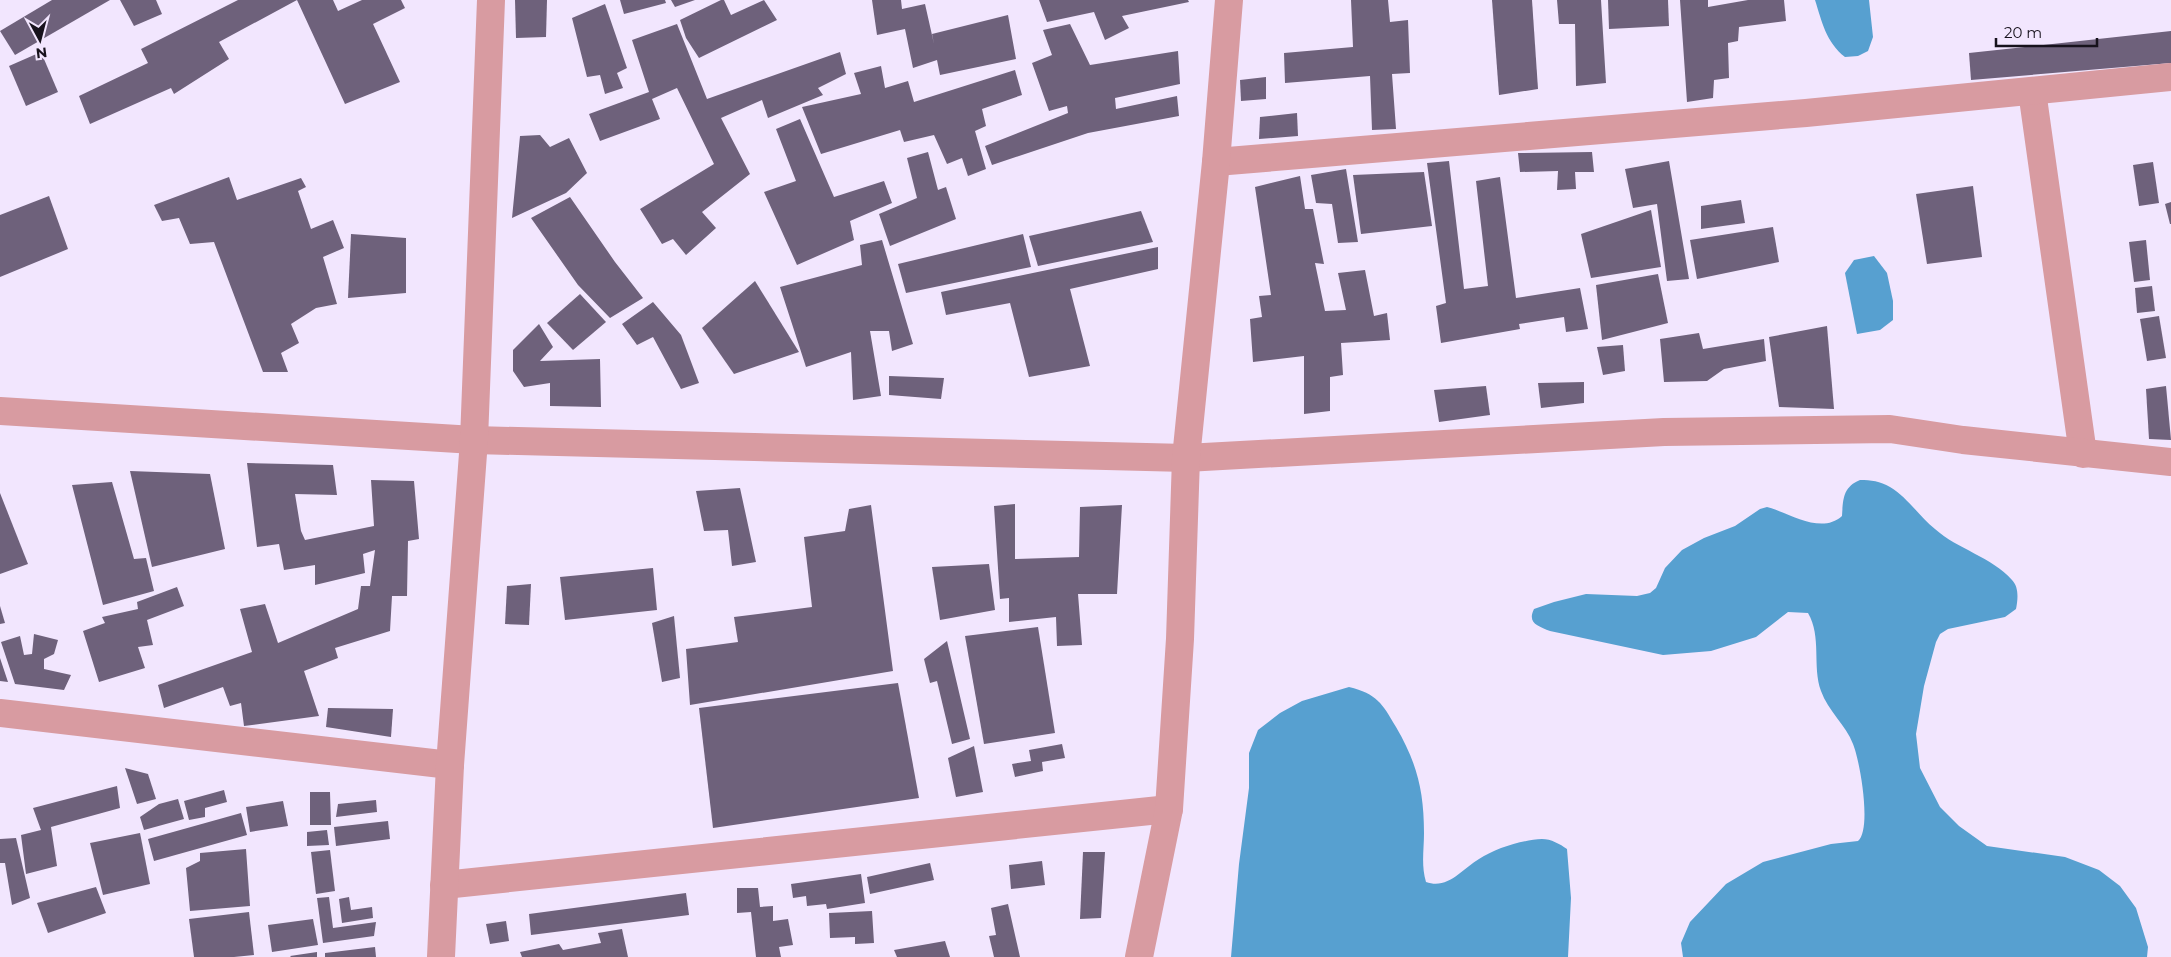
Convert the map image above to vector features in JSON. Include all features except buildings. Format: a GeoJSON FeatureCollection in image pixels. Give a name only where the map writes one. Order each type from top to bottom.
{"type":"FeatureCollection","features":[{"type":"Feature","properties":{"kind":"street"},"geometry":{"type":"LineString","coordinates":[[441,957],[450,765],[474,440],[491,0]]}},
{"type":"Feature","properties":{"kind":"street"},"geometry":{"type":"LineString","coordinates":[[1139,957],[1169,809],[1180,639],[1186,458],[1216,162],[1229,0]]}},
{"type":"Feature","properties":{"kind":"street"},"geometry":{"type":"LineString","coordinates":[[1216,162],[1806,113],[2171,78]]}},
{"type":"Feature","properties":{"kind":"street"},"geometry":{"type":"LineString","coordinates":[[2032,91],[2083,454]]}},
{"type":"Feature","properties":{"kind":"street"},"geometry":{"type":"LineString","coordinates":[[0,411],[474,440],[1186,458],[1664,432],[1890,429],[2083,454],[2171,462]]}},
{"type":"Feature","properties":{"kind":"street"},"geometry":{"type":"LineString","coordinates":[[0,713],[450,765]]}},
{"type":"Feature","properties":{"kind":"street"},"geometry":{"type":"LineString","coordinates":[[444,885],[1169,809]]}},
{"type":"Feature","properties":{"kind":"water"},"geometry":{"type":"Polygon","coordinates":[[[1815,0],[1869,0],[1873,37],[1868,51],[1858,56],[1845,57],[1833,45],[1825,31],[1815,0]]]}},
{"type":"Feature","properties":{"kind":"water"},"geometry":{"type":"Polygon","coordinates":[[[1874,256],[1887,273],[1893,301],[1893,320],[1880,330],[1857,334],[1845,273],[1854,260],[1874,256]]]}},
{"type":"Feature","properties":{"kind":"water"},"geometry":{"type":"Polygon","coordinates":[[[1860,480],[1879,482],[1896,491],[1929,524],[1944,536],[2004,572],[2014,583],[2017,590],[2016,609],[2005,617],[1948,629],[1940,634],[1936,642],[1924,686],[1916,734],[1920,768],[1940,807],[1959,826],[1987,846],[2065,857],[2099,870],[2120,886],[2136,908],[2148,947],[2147,957],[1683,957],[1681,943],[1690,922],[1726,884],[1763,862],[1831,844],[1858,841],[1862,834],[1864,810],[1859,765],[1850,737],[1828,705],[1821,691],[1817,672],[1815,632],[1812,622],[1808,613],[1788,612],[1756,637],[1711,651],[1663,655],[1550,631],[1535,623],[1532,614],[1534,609],[1586,594],[1637,596],[1650,593],[1656,588],[1665,568],[1682,550],[1704,538],[1735,526],[1760,509],[1767,507],[1815,523],[1834,521],[1842,516],[1847,490],[1860,480]]]}},
{"type":"Feature","properties":{"kind":"water"},"geometry":{"type":"Polygon","coordinates":[[[1349,687],[1366,693],[1378,701],[1396,727],[1414,765],[1423,804],[1423,864],[1426,882],[1434,884],[1448,881],[1486,855],[1518,843],[1545,839],[1567,849],[1571,898],[1568,957],[1231,957],[1239,864],[1249,788],[1249,753],[1258,730],[1280,713],[1302,701],[1349,687]]]}}]}
